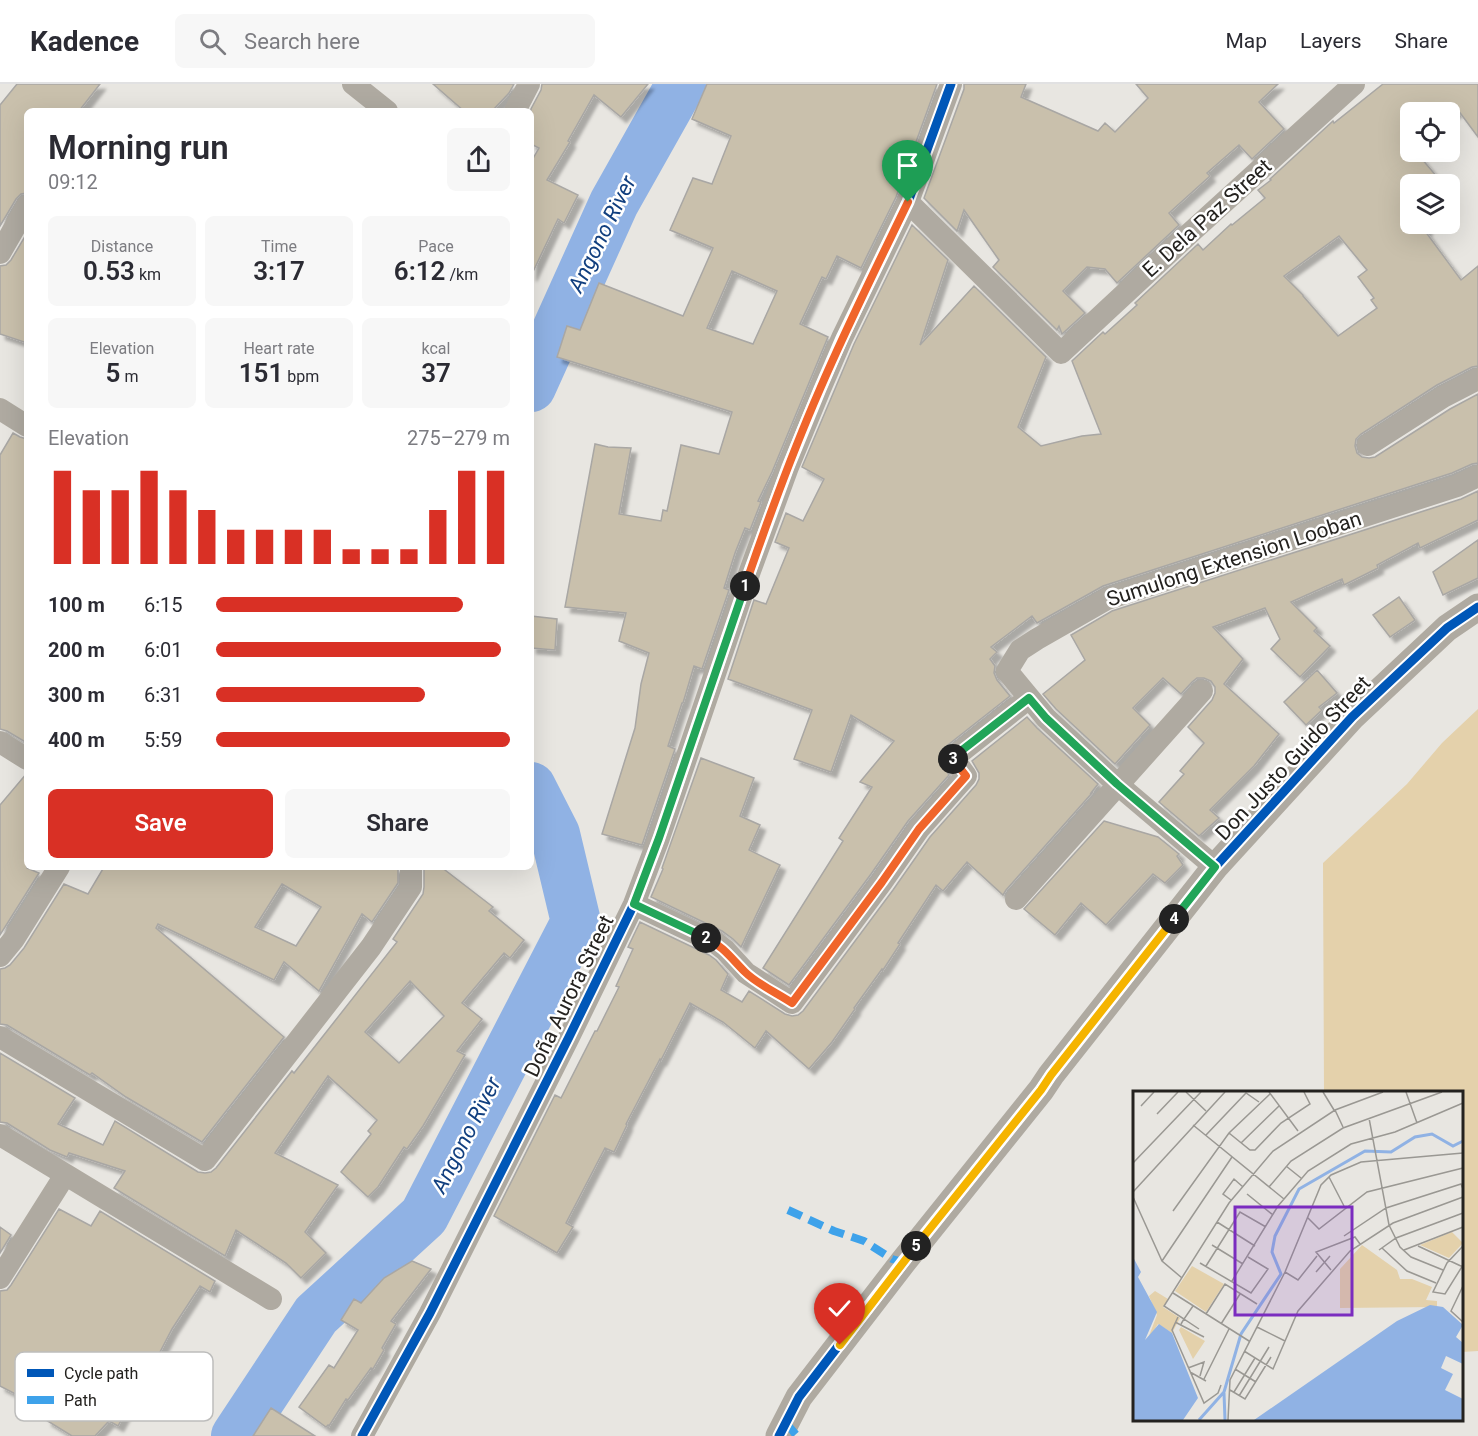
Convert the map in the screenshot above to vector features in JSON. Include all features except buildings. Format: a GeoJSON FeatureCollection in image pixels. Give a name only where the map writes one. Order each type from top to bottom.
{"type":"FeatureCollection","features":[{"type":"Feature","properties":{"kind":"street"},"geometry":{"type":"LineString","coordinates":[[353,84],[383,108]]}},
{"type":"Feature","properties":{"kind":"street"},"geometry":{"type":"LineString","coordinates":[[517,108],[529,84]]}},
{"type":"Feature","properties":{"kind":"street","name":"Doña Aurora Street"},"geometry":{"type":"LineString","coordinates":[[362,1436],[430,1313],[634,904],[788,467],[843,338],[908,202],[951,84]]}},
{"type":"Feature","properties":{"kind":"street","name":"E. Dela Paz Street"},"geometry":{"type":"LineString","coordinates":[[908,202],[1061,353],[1354,84]]}},
{"type":"Feature","properties":{"kind":"street"},"geometry":{"type":"LineString","coordinates":[[0,253],[24,211]]}},
{"type":"Feature","properties":{"kind":"street"},"geometry":{"type":"LineString","coordinates":[[1368,446],[1443,397],[1478,379]]}},
{"type":"Feature","properties":{"kind":"street"},"geometry":{"type":"LineString","coordinates":[[0,409],[24,424]]}},
{"type":"Feature","properties":{"kind":"street","name":"Sumulong Extension Looban"},"geometry":{"type":"LineString","coordinates":[[1215,867],[1117,784],[1046,718],[1007,671],[1020,650],[1107,599],[1456,486],[1478,476]]}},
{"type":"Feature","properties":{"kind":"street","name":"Don Justo Guido Street"},"geometry":{"type":"LineString","coordinates":[[779,1436],[799,1397],[1215,867],[1352,717],[1447,628],[1478,607]]}},
{"type":"Feature","properties":{"kind":"street"},"geometry":{"type":"LineString","coordinates":[[1016,899],[1202,691]]}},
{"type":"Feature","properties":{"kind":"street"},"geometry":{"type":"LineString","coordinates":[[634,904],[716,943],[746,973],[792,1003],[919,829],[966,776],[952,758],[1029,698]]}},
{"type":"Feature","properties":{"kind":"street"},"geometry":{"type":"LineString","coordinates":[[0,742],[24,757]]}},
{"type":"Feature","properties":{"kind":"street"},"geometry":{"type":"LineString","coordinates":[[0,956],[14,939],[57,870]]}},
{"type":"Feature","properties":{"kind":"street"},"geometry":{"type":"LineString","coordinates":[[0,1037],[205,1160],[371,947],[411,887],[411,870]]}},
{"type":"Feature","properties":{"kind":"street"},"geometry":{"type":"LineString","coordinates":[[0,1135],[271,1299]]}},
{"type":"Feature","properties":{"kind":"street"},"geometry":{"type":"LineString","coordinates":[[0,1278],[65,1175]]}},
{"type":"Feature","properties":{"kind":"shaded area"},"geometry":{"type":"Polygon","coordinates":[[[1478,709],[1478,1351],[1463,1352],[1463,1091],[1324,1091],[1323,863],[1407,784],[1442,743],[1478,709]]]}},
{"type":"Feature","properties":{"kind":"waterway","name":"Angono River"},"geometry":{"type":"LineString","coordinates":[[534,380],[614,203],[681,84]]}},
{"type":"Feature","properties":{"kind":"waterway","name":"Angono River"},"geometry":{"type":"LineString","coordinates":[[236,1436],[316,1315],[424,1216],[576,922],[555,834],[534,793]]}},
{"type":"Feature","properties":{"kind":"marked path"},"geometry":{"type":"LineString","coordinates":[[788,1210],[834,1231],[864,1241],[892,1259],[903,1262]]}},
{"type":"Feature","properties":{"kind":"marked path"},"geometry":{"type":"LineString","coordinates":[[786,1423],[797,1436]]}},
{"type":"Feature","properties":{"kind":"cycle path"},"geometry":{"type":"LineString","coordinates":[[362,1436],[430,1313],[634,904],[788,467],[842,338],[908,202],[951,84]]}},
{"type":"Feature","properties":{"kind":"cycle path"},"geometry":{"type":"LineString","coordinates":[[779,1436],[799,1397],[1215,867],[1352,717],[1447,628],[1478,607]]}},
{"type":"Feature","properties":{"kind":"route"},"geometry":{"type":"LineString","coordinates":[[840,1345],[1215,867],[1117,784],[1046,718],[1029,698],[952,758],[966,776],[919,829],[792,1003],[746,973],[716,943],[634,904],[788,467],[843,338],[908,202]]}}]}
